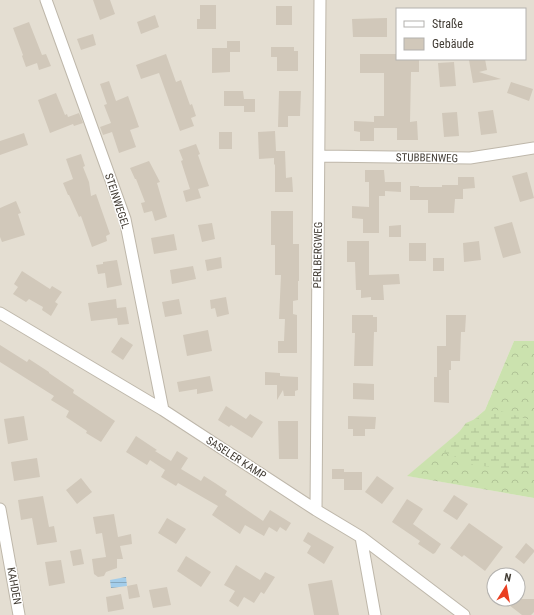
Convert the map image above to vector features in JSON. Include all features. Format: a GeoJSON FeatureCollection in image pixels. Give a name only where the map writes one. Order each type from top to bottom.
{"type":"FeatureCollection","features":[{"type":"Feature","properties":{"kind":"street","name":"STEINWEGEL"},"geometry":{"type":"LineString","coordinates":[[46,0],[125,220],[163,410]]}},
{"type":"Feature","properties":{"kind":"street","name":"PERLBERGWEG"},"geometry":{"type":"LineString","coordinates":[[316,510],[320,156],[320,0]]}},
{"type":"Feature","properties":{"kind":"street","name":"STUBBENWEG"},"geometry":{"type":"LineString","coordinates":[[320,156],[470,158],[534,148]]}},
{"type":"Feature","properties":{"kind":"street","name":"SASELER KAMP"},"geometry":{"type":"LineString","coordinates":[[0,313],[163,410],[361,538],[464,615]]}},
{"type":"Feature","properties":{"kind":"street","name":"KAHDEN"},"geometry":{"type":"LineString","coordinates":[[0,509],[19,615]]}},
{"type":"Feature","properties":{"kind":"street"},"geometry":{"type":"LineString","coordinates":[[361,538],[376,615]]}},
{"type":"Feature","properties":{"kind":"shaded area"},"geometry":{"type":"Polygon","coordinates":[[[0,0],[534,0],[534,341],[514,341],[485,410],[408,476],[534,498],[534,615],[0,615],[0,0]]]}},
{"type":"Feature","properties":{"kind":"green space"},"geometry":{"type":"Polygon","coordinates":[[[514,341],[534,341],[534,498],[407,476],[485,410],[514,341]]]}},
{"type":"Feature","properties":{"kind":"green space"},"geometry":{"type":"Polygon","coordinates":[[[497,410],[531,420],[534,424],[534,469],[529,471],[474,465],[444,452],[466,423],[497,410]]]}},
{"type":"Feature","properties":{"kind":"water"},"geometry":{"type":"Polygon","coordinates":[[[126,577],[127,586],[111,588],[110,580],[126,577]]]}},
{"type":"Feature","properties":{"kind":"building"},"geometry":{"type":"Polygon","coordinates":[[[93,0],[110,0],[115,14],[100,20],[93,0]]]}},
{"type":"Feature","properties":{"kind":"building"},"geometry":{"type":"Polygon","coordinates":[[[200,5],[216,5],[216,29],[197,29],[197,19],[200,19],[200,5]]]}},
{"type":"Feature","properties":{"kind":"building"},"geometry":{"type":"Polygon","coordinates":[[[276,6],[292,6],[292,25],[276,25],[276,6]]]}},
{"type":"Feature","properties":{"kind":"building"},"geometry":{"type":"Polygon","coordinates":[[[155,15],[159,27],[141,34],[137,22],[155,15]]]}},
{"type":"Feature","properties":{"kind":"building"},"geometry":{"type":"Polygon","coordinates":[[[387,18],[387,37],[353,37],[352,19],[387,18]]]}},
{"type":"Feature","properties":{"kind":"building"},"geometry":{"type":"Polygon","coordinates":[[[29,22],[42,55],[46,54],[51,66],[39,70],[37,63],[26,67],[13,28],[29,22]]]}},
{"type":"Feature","properties":{"kind":"building"},"geometry":{"type":"Polygon","coordinates":[[[93,34],[96,45],[81,50],[77,39],[93,34]]]}},
{"type":"Feature","properties":{"kind":"building"},"geometry":{"type":"Polygon","coordinates":[[[227,41],[240,41],[240,52],[230,52],[230,72],[212,73],[212,48],[227,48],[227,41]]]}},
{"type":"Feature","properties":{"kind":"building"},"geometry":{"type":"Polygon","coordinates":[[[271,47],[294,47],[294,51],[298,51],[298,71],[277,71],[277,57],[271,57],[271,47]]]}},
{"type":"Feature","properties":{"kind":"building"},"geometry":{"type":"Polygon","coordinates":[[[166,54],[176,82],[181,80],[190,105],[192,104],[196,116],[191,118],[194,126],[180,131],[159,73],[141,79],[136,65],[166,54]]]}},
{"type":"Feature","properties":{"kind":"building"},"geometry":{"type":"Polygon","coordinates":[[[360,54],[396,54],[396,60],[419,60],[419,72],[411,72],[410,122],[417,121],[418,140],[397,140],[397,128],[374,128],[374,116],[384,116],[384,73],[360,73],[360,54]]]}},
{"type":"Feature","properties":{"kind":"building"},"geometry":{"type":"Polygon","coordinates":[[[469,60],[485,60],[487,70],[479,72],[501,79],[473,83],[469,60]]]}},
{"type":"Feature","properties":{"kind":"building"},"geometry":{"type":"Polygon","coordinates":[[[454,62],[456,86],[440,87],[438,63],[454,62]]]}},
{"type":"Feature","properties":{"kind":"building"},"geometry":{"type":"Polygon","coordinates":[[[109,81],[116,101],[128,96],[139,127],[130,130],[136,147],[119,153],[112,132],[103,135],[100,127],[111,123],[104,105],[107,104],[100,84],[109,81]]]}},
{"type":"Feature","properties":{"kind":"building"},"geometry":{"type":"Polygon","coordinates":[[[511,82],[533,89],[529,101],[507,93],[511,82]]]}},
{"type":"Feature","properties":{"kind":"building"},"geometry":{"type":"Polygon","coordinates":[[[224,91],[243,91],[244,99],[255,99],[255,112],[244,112],[244,106],[224,106],[224,91]]]}},
{"type":"Feature","properties":{"kind":"building"},"geometry":{"type":"Polygon","coordinates":[[[279,91],[301,91],[300,116],[288,116],[288,127],[278,127],[279,91]]]}},
{"type":"Feature","properties":{"kind":"building"},"geometry":{"type":"Polygon","coordinates":[[[56,93],[65,115],[67,114],[68,117],[79,113],[83,123],[74,126],[73,124],[50,133],[38,100],[56,93]]]}},
{"type":"Feature","properties":{"kind":"building"},"geometry":{"type":"Polygon","coordinates":[[[493,110],[497,133],[481,135],[478,112],[493,110]]]}},
{"type":"Feature","properties":{"kind":"building"},"geometry":{"type":"Polygon","coordinates":[[[457,112],[459,136],[444,137],[442,113],[457,112]]]}},
{"type":"Feature","properties":{"kind":"building"},"geometry":{"type":"Polygon","coordinates":[[[354,121],[374,122],[374,141],[360,141],[360,132],[354,131],[354,121]]]}},
{"type":"Feature","properties":{"kind":"building"},"geometry":{"type":"Polygon","coordinates":[[[275,131],[276,151],[285,151],[286,178],[292,177],[293,192],[275,192],[274,158],[259,159],[258,132],[275,131]]]}},
{"type":"Feature","properties":{"kind":"building"},"geometry":{"type":"Polygon","coordinates":[[[219,132],[232,132],[232,149],[219,149],[219,132]]]}},
{"type":"Feature","properties":{"kind":"building"},"geometry":{"type":"Polygon","coordinates":[[[24,133],[28,145],[0,155],[0,141],[24,133]]]}},
{"type":"Feature","properties":{"kind":"building"},"geometry":{"type":"Polygon","coordinates":[[[196,144],[200,154],[198,155],[209,186],[198,189],[201,198],[186,202],[183,191],[190,189],[179,150],[196,144]]]}},
{"type":"Feature","properties":{"kind":"building"},"geometry":{"type":"Polygon","coordinates":[[[81,154],[85,166],[83,167],[89,182],[91,196],[96,194],[110,234],[106,236],[107,241],[92,247],[81,216],[79,217],[63,183],[73,179],[66,159],[81,154]]]}},
{"type":"Feature","properties":{"kind":"building"},"geometry":{"type":"Polygon","coordinates":[[[149,161],[160,182],[157,183],[167,217],[155,221],[152,211],[144,213],[141,203],[145,202],[130,168],[149,161]]]}},
{"type":"Feature","properties":{"kind":"building"},"geometry":{"type":"Polygon","coordinates":[[[365,170],[384,170],[385,182],[401,182],[401,192],[385,191],[385,196],[379,196],[379,233],[363,233],[363,219],[352,218],[352,206],[369,207],[369,182],[365,182],[365,170]]]}},
{"type":"Feature","properties":{"kind":"building"},"geometry":{"type":"Polygon","coordinates":[[[527,172],[534,198],[520,202],[512,176],[527,172]]]}},
{"type":"Feature","properties":{"kind":"building"},"geometry":{"type":"Polygon","coordinates":[[[458,177],[474,177],[475,188],[463,189],[463,199],[455,199],[454,213],[428,213],[428,200],[410,200],[410,186],[442,187],[442,185],[458,185],[458,177]]]}},
{"type":"Feature","properties":{"kind":"building"},"geometry":{"type":"Polygon","coordinates":[[[16,201],[21,213],[18,214],[25,235],[2,242],[0,237],[0,208],[16,201]]]}},
{"type":"Feature","properties":{"kind":"building"},"geometry":{"type":"Polygon","coordinates":[[[271,211],[293,211],[293,244],[299,244],[298,300],[293,301],[293,314],[297,315],[297,353],[278,353],[278,341],[284,341],[285,319],[279,319],[281,275],[275,275],[275,245],[271,245],[271,211]]]}},
{"type":"Feature","properties":{"kind":"building"},"geometry":{"type":"Polygon","coordinates":[[[512,222],[521,253],[503,258],[494,227],[512,222]]]}},
{"type":"Feature","properties":{"kind":"building"},"geometry":{"type":"Polygon","coordinates":[[[212,223],[215,239],[202,242],[198,225],[212,223]]]}},
{"type":"Feature","properties":{"kind":"building"},"geometry":{"type":"Polygon","coordinates":[[[401,225],[401,237],[389,237],[389,226],[401,225]]]}},
{"type":"Feature","properties":{"kind":"building"},"geometry":{"type":"Polygon","coordinates":[[[174,234],[177,250],[154,254],[151,238],[174,234]]]}},
{"type":"Feature","properties":{"kind":"building"},"geometry":{"type":"Polygon","coordinates":[[[347,241],[369,241],[369,275],[399,274],[400,284],[383,285],[384,300],[371,300],[371,297],[361,298],[361,290],[356,290],[355,262],[347,262],[347,241]]]}},
{"type":"Feature","properties":{"kind":"building"},"geometry":{"type":"Polygon","coordinates":[[[479,241],[481,260],[464,262],[463,243],[479,241]]]}},
{"type":"Feature","properties":{"kind":"building"},"geometry":{"type":"Polygon","coordinates":[[[409,243],[426,243],[426,261],[409,261],[409,243]]]}},
{"type":"Feature","properties":{"kind":"building"},"geometry":{"type":"Polygon","coordinates":[[[221,257],[222,268],[207,271],[205,260],[221,257]]]}},
{"type":"Feature","properties":{"kind":"building"},"geometry":{"type":"Polygon","coordinates":[[[433,258],[444,258],[444,271],[433,271],[433,258]]]}},
{"type":"Feature","properties":{"kind":"building"},"geometry":{"type":"Polygon","coordinates":[[[117,260],[122,285],[107,288],[105,273],[98,274],[96,265],[103,264],[103,262],[117,260]]]}},
{"type":"Feature","properties":{"kind":"building"},"geometry":{"type":"Polygon","coordinates":[[[193,266],[196,279],[172,284],[170,270],[193,266]]]}},
{"type":"Feature","properties":{"kind":"building"},"geometry":{"type":"Polygon","coordinates":[[[22,271],[50,289],[52,286],[62,292],[55,302],[58,304],[51,316],[42,310],[43,307],[29,299],[26,302],[13,294],[18,287],[14,284],[22,271]]]}},
{"type":"Feature","properties":{"kind":"building"},"geometry":{"type":"Polygon","coordinates":[[[226,297],[229,314],[217,317],[215,308],[211,309],[210,300],[226,297]]]}},
{"type":"Feature","properties":{"kind":"building"},"geometry":{"type":"Polygon","coordinates":[[[116,299],[117,308],[126,307],[129,324],[118,325],[117,318],[91,321],[88,303],[116,299]]]}},
{"type":"Feature","properties":{"kind":"building"},"geometry":{"type":"Polygon","coordinates":[[[179,299],[182,314],[165,317],[162,302],[179,299]]]}},
{"type":"Feature","properties":{"kind":"building"},"geometry":{"type":"Polygon","coordinates":[[[352,315],[373,315],[373,317],[377,317],[377,332],[374,332],[373,366],[354,366],[355,333],[352,333],[352,315]]]}},
{"type":"Feature","properties":{"kind":"building"},"geometry":{"type":"Polygon","coordinates":[[[446,315],[466,315],[465,332],[461,332],[460,361],[451,361],[451,370],[449,370],[449,403],[434,402],[434,377],[437,377],[437,346],[446,346],[446,315]]]}},
{"type":"Feature","properties":{"kind":"building"},"geometry":{"type":"Polygon","coordinates":[[[208,330],[212,351],[187,356],[183,335],[208,330]]]}},
{"type":"Feature","properties":{"kind":"building"},"geometry":{"type":"Polygon","coordinates":[[[121,337],[133,345],[123,360],[111,352],[121,337]]]}},
{"type":"Feature","properties":{"kind":"building"},"geometry":{"type":"Polygon","coordinates":[[[0,345],[27,362],[29,359],[49,372],[74,390],[73,393],[115,421],[101,442],[86,433],[87,431],[66,417],[69,411],[51,400],[54,396],[0,362],[0,345]]]}},
{"type":"Feature","properties":{"kind":"building"},"geometry":{"type":"Polygon","coordinates":[[[265,372],[280,373],[280,376],[298,377],[298,390],[295,391],[295,396],[284,396],[283,390],[277,400],[277,385],[265,385],[265,372]]]}},
{"type":"Feature","properties":{"kind":"building"},"geometry":{"type":"Polygon","coordinates":[[[210,376],[213,391],[197,394],[197,389],[179,392],[177,382],[210,376]]]}},
{"type":"Feature","properties":{"kind":"building"},"geometry":{"type":"Polygon","coordinates":[[[353,383],[374,384],[374,400],[353,399],[353,383]]]}},
{"type":"Feature","properties":{"kind":"building"},"geometry":{"type":"Polygon","coordinates":[[[226,406],[246,419],[250,414],[263,422],[252,438],[231,425],[229,427],[218,420],[226,406]]]}},
{"type":"Feature","properties":{"kind":"building"},"geometry":{"type":"Polygon","coordinates":[[[24,416],[28,440],[8,444],[4,419],[24,416]]]}},
{"type":"Feature","properties":{"kind":"building"},"geometry":{"type":"Polygon","coordinates":[[[348,416],[376,417],[375,429],[365,429],[365,436],[353,436],[353,429],[348,429],[348,416]]]}},
{"type":"Feature","properties":{"kind":"building"},"geometry":{"type":"Polygon","coordinates":[[[278,421],[298,421],[298,459],[279,459],[278,421]]]}},
{"type":"Feature","properties":{"kind":"building"},"geometry":{"type":"Polygon","coordinates":[[[136,436],[171,461],[177,451],[188,458],[181,469],[201,481],[204,476],[227,491],[225,495],[263,521],[270,510],[291,523],[286,531],[280,527],[277,532],[269,527],[264,536],[245,525],[240,534],[212,515],[218,506],[178,483],[176,486],[161,477],[165,470],[150,460],[147,465],[126,452],[136,436]]]}},
{"type":"Feature","properties":{"kind":"building"},"geometry":{"type":"Polygon","coordinates":[[[37,458],[40,477],[14,481],[11,462],[37,458]]]}},
{"type":"Feature","properties":{"kind":"building"},"geometry":{"type":"Polygon","coordinates":[[[332,469],[344,469],[344,472],[362,472],[362,490],[344,490],[344,479],[332,479],[332,469]]]}},
{"type":"Feature","properties":{"kind":"building"},"geometry":{"type":"Polygon","coordinates":[[[377,476],[394,488],[382,504],[365,492],[377,476]]]}},
{"type":"Feature","properties":{"kind":"building"},"geometry":{"type":"Polygon","coordinates":[[[81,478],[92,492],[77,504],[66,490],[81,478]]]}},
{"type":"Feature","properties":{"kind":"building"},"geometry":{"type":"Polygon","coordinates":[[[454,495],[468,504],[457,520],[443,511],[454,495]]]}},
{"type":"Feature","properties":{"kind":"building"},"geometry":{"type":"Polygon","coordinates":[[[43,496],[49,527],[54,526],[57,542],[37,545],[32,518],[21,520],[18,500],[43,496]]]}},
{"type":"Feature","properties":{"kind":"building"},"geometry":{"type":"Polygon","coordinates":[[[407,499],[423,509],[413,524],[441,544],[433,554],[418,544],[420,541],[392,522],[407,499]]]}},
{"type":"Feature","properties":{"kind":"building"},"geometry":{"type":"Polygon","coordinates":[[[114,514],[118,537],[131,534],[132,544],[120,546],[123,559],[117,559],[117,568],[106,572],[104,576],[98,577],[94,574],[92,559],[106,557],[102,533],[96,534],[93,517],[114,514]]]}},
{"type":"Feature","properties":{"kind":"building"},"geometry":{"type":"Polygon","coordinates":[[[167,518],[186,529],[176,544],[158,533],[167,518]]]}},
{"type":"Feature","properties":{"kind":"building"},"geometry":{"type":"Polygon","coordinates":[[[469,523],[503,547],[488,567],[486,567],[485,571],[464,555],[462,557],[450,548],[469,523]]]}},
{"type":"Feature","properties":{"kind":"building"},"geometry":{"type":"Polygon","coordinates":[[[308,532],[334,547],[324,564],[307,553],[311,546],[303,541],[308,532]]]}},
{"type":"Feature","properties":{"kind":"building"},"geometry":{"type":"Polygon","coordinates":[[[526,543],[534,550],[534,552],[524,564],[515,557],[526,543]]]}},
{"type":"Feature","properties":{"kind":"building"},"geometry":{"type":"Polygon","coordinates":[[[81,549],[84,564],[73,566],[70,551],[81,549]]]}},
{"type":"Feature","properties":{"kind":"building"},"geometry":{"type":"Polygon","coordinates":[[[186,556],[211,572],[201,587],[177,571],[186,556]]]}},
{"type":"Feature","properties":{"kind":"building"},"geometry":{"type":"Polygon","coordinates":[[[61,560],[65,583],[49,586],[45,562],[61,560]]]}},
{"type":"Feature","properties":{"kind":"building"},"geometry":{"type":"Polygon","coordinates":[[[236,565],[260,580],[265,572],[275,577],[264,594],[261,592],[254,603],[244,597],[238,607],[229,601],[235,591],[224,585],[236,565]]]}},
{"type":"Feature","properties":{"kind":"building"},"geometry":{"type":"Polygon","coordinates":[[[332,580],[339,615],[314,615],[308,584],[332,580]]]}},
{"type":"Feature","properties":{"kind":"building"},"geometry":{"type":"Polygon","coordinates":[[[137,584],[140,597],[129,599],[127,586],[137,584]]]}},
{"type":"Feature","properties":{"kind":"building"},"geometry":{"type":"Polygon","coordinates":[[[167,587],[171,605],[153,608],[149,590],[167,587]]]}},
{"type":"Feature","properties":{"kind":"building"},"geometry":{"type":"Polygon","coordinates":[[[121,594],[124,609],[108,612],[106,597],[121,594]]]}},
{"type":"Feature","properties":{"kind":"building"},"geometry":{"type":"Polygon","coordinates":[[[526,599],[534,599],[534,612],[531,615],[522,615],[512,607],[526,607],[526,599]]]}}]}
